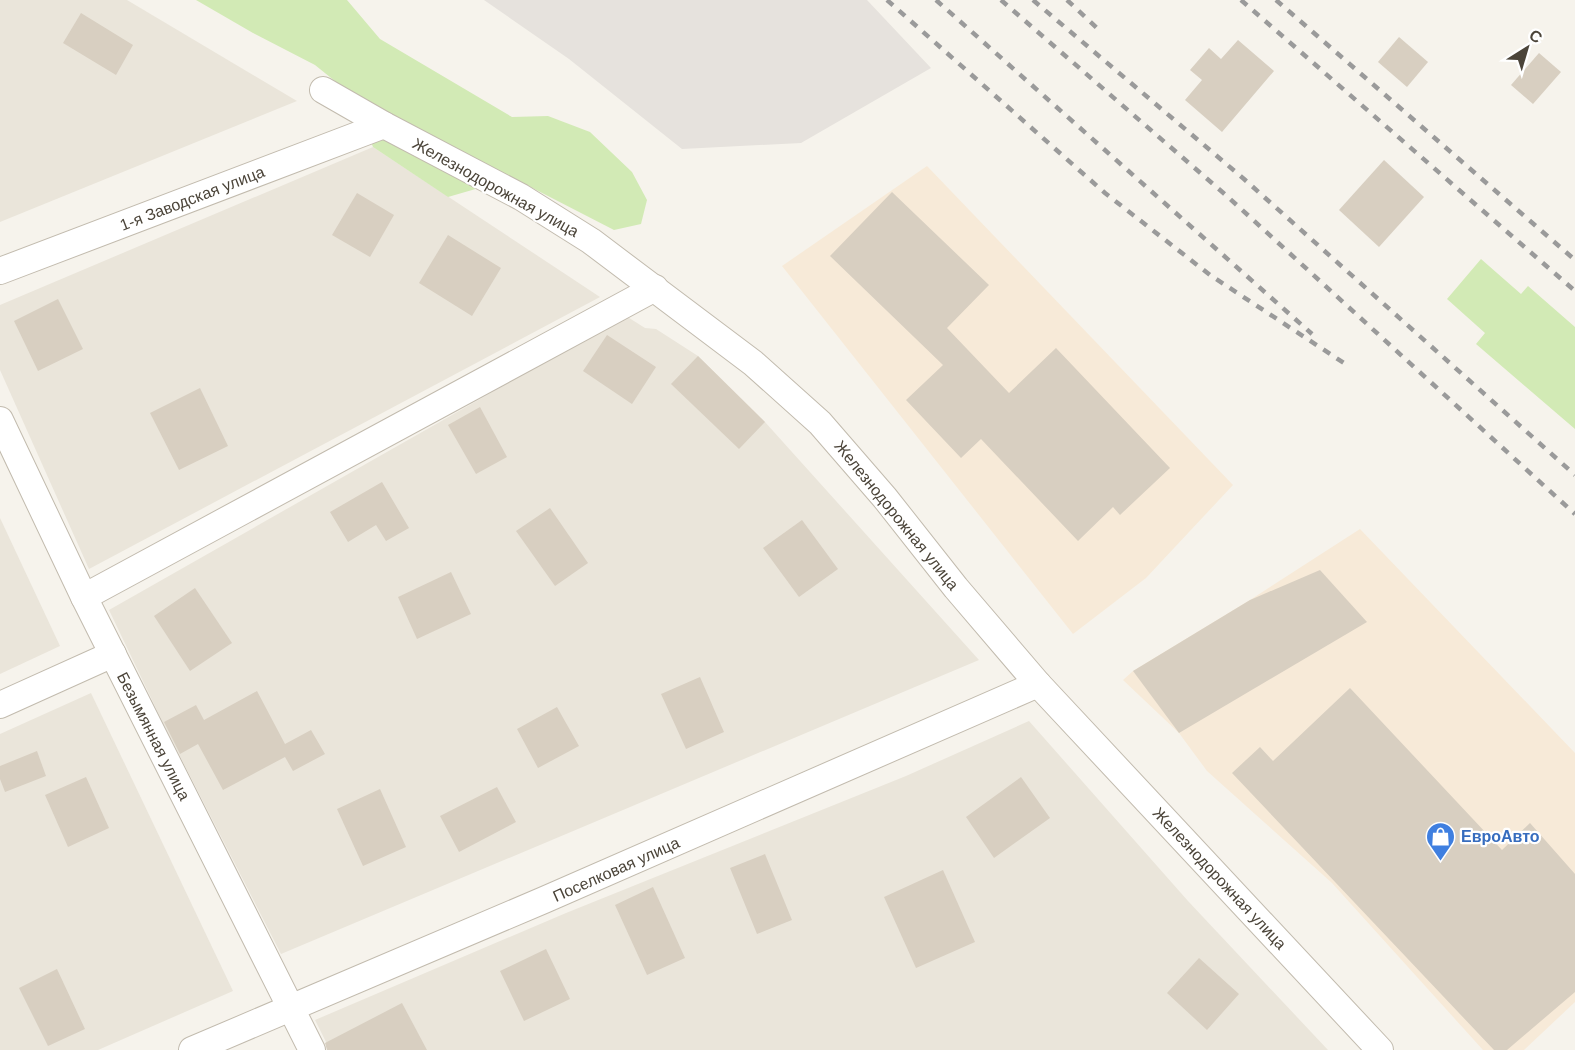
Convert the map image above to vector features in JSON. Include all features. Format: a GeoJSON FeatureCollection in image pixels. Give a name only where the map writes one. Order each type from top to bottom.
{"type":"FeatureCollection","features":[{"type":"Feature","properties":{"kind":"street","name":"Железнодорожная улица"},"geometry":{"type":"LineString","coordinates":[[323,90],[521,197],[591,242],[753,363],[820,423],[885,498],[956,588],[1038,684],[1380,1050]]}},
{"type":"Feature","properties":{"kind":"street","name":"1-я Заводская улица"},"geometry":{"type":"LineString","coordinates":[[0,272],[384,125]]}},
{"type":"Feature","properties":{"kind":"street"},"geometry":{"type":"LineString","coordinates":[[84,597],[655,288]]}},
{"type":"Feature","properties":{"kind":"street","name":"Безымянная улица"},"geometry":{"type":"LineString","coordinates":[[0,420],[84,597],[312,1050]]}},
{"type":"Feature","properties":{"kind":"street"},"geometry":{"type":"LineString","coordinates":[[0,705],[113,654]]}},
{"type":"Feature","properties":{"kind":"street","name":"Поселковая улица"},"geometry":{"type":"LineString","coordinates":[[192,1050],[544,900],[1038,684]]}},
{"type":"Feature","properties":{"kind":"shaded area"},"geometry":{"type":"Polygon","coordinates":[[[0,0],[127,0],[297,101],[0,222],[0,0]]]}},
{"type":"Feature","properties":{"kind":"shaded area"},"geometry":{"type":"Polygon","coordinates":[[[484,0],[867,0],[931,68],[801,143],[682,149],[569,59],[484,0]]]}},
{"type":"Feature","properties":{"kind":"shaded area"},"geometry":{"type":"Polygon","coordinates":[[[373,147],[600,297],[89,569],[0,370],[0,305],[373,147]]]}},
{"type":"Feature","properties":{"kind":"shaded area"},"geometry":{"type":"Polygon","coordinates":[[[927,166],[1233,485],[1146,578],[1073,634],[782,266],[927,166]]]}},
{"type":"Feature","properties":{"kind":"shaded area"},"geometry":{"type":"Polygon","coordinates":[[[626,316],[645,328],[656,329],[698,356],[765,422],[979,660],[281,954],[163,723],[109,610],[626,316]]]}},
{"type":"Feature","properties":{"kind":"shaded area"},"geometry":{"type":"Polygon","coordinates":[[[0,518],[60,646],[0,674],[0,518]]]}},
{"type":"Feature","properties":{"kind":"shaded area"},"geometry":{"type":"Polygon","coordinates":[[[1360,529],[1575,753],[1575,1002],[1524,1050],[1483,1050],[1332,883],[1207,771],[1179,733],[1123,680],[1133,671],[1250,600],[1360,529]]]}},
{"type":"Feature","properties":{"kind":"shaded area"},"geometry":{"type":"Polygon","coordinates":[[[91,693],[233,991],[98,1050],[0,1050],[0,734],[91,693]]]}},
{"type":"Feature","properties":{"kind":"shaded area"},"geometry":{"type":"Polygon","coordinates":[[[1029,721],[1188,901],[1328,1050],[330,1050],[315,1020],[566,913],[906,776],[1029,721]]]}},
{"type":"Feature","properties":{"kind":"green space"},"geometry":{"type":"Polygon","coordinates":[[[196,0],[347,0],[380,39],[512,117],[548,116],[590,132],[632,172],[647,200],[641,224],[614,230],[513,178],[448,197],[373,147],[351,94],[315,65],[196,0]]]}},
{"type":"Feature","properties":{"kind":"green space"},"geometry":{"type":"Polygon","coordinates":[[[1481,259],[1521,294],[1528,286],[1575,327],[1575,429],[1476,344],[1485,333],[1447,299],[1481,259]]]}},
{"type":"Feature","properties":{"kind":"building"},"geometry":{"type":"Polygon","coordinates":[[[81,13],[133,45],[116,75],[63,43],[81,13]]]}},
{"type":"Feature","properties":{"kind":"building"},"geometry":{"type":"Polygon","coordinates":[[[1399,37],[1428,62],[1407,87],[1378,62],[1399,37]]]}},
{"type":"Feature","properties":{"kind":"building"},"geometry":{"type":"Polygon","coordinates":[[[1238,40],[1274,71],[1222,132],[1185,100],[1202,80],[1190,70],[1209,48],[1221,59],[1238,40]]]}},
{"type":"Feature","properties":{"kind":"building"},"geometry":{"type":"Polygon","coordinates":[[[1539,53],[1561,72],[1533,104],[1511,85],[1539,53]]]}},
{"type":"Feature","properties":{"kind":"building"},"geometry":{"type":"Polygon","coordinates":[[[1384,160],[1424,197],[1379,247],[1339,210],[1384,160]]]}},
{"type":"Feature","properties":{"kind":"building"},"geometry":{"type":"Polygon","coordinates":[[[892,192],[989,285],[947,328],[1009,393],[1056,348],[1170,468],[1120,515],[1113,507],[1078,541],[981,439],[961,458],[906,400],[943,365],[830,256],[892,192]]]}},
{"type":"Feature","properties":{"kind":"building"},"geometry":{"type":"Polygon","coordinates":[[[357,193],[394,215],[370,257],[332,235],[357,193]]]}},
{"type":"Feature","properties":{"kind":"building"},"geometry":{"type":"Polygon","coordinates":[[[448,235],[501,268],[472,316],[419,283],[448,235]]]}},
{"type":"Feature","properties":{"kind":"building"},"geometry":{"type":"Polygon","coordinates":[[[58,299],[83,349],[38,371],[14,321],[58,299]]]}},
{"type":"Feature","properties":{"kind":"building"},"geometry":{"type":"Polygon","coordinates":[[[607,335],[656,367],[632,404],[583,371],[607,335]]]}},
{"type":"Feature","properties":{"kind":"building"},"geometry":{"type":"Polygon","coordinates":[[[698,356],[765,422],[739,449],[671,384],[698,356]]]}},
{"type":"Feature","properties":{"kind":"building"},"geometry":{"type":"Polygon","coordinates":[[[200,388],[228,446],[179,470],[150,413],[200,388]]]}},
{"type":"Feature","properties":{"kind":"building"},"geometry":{"type":"Polygon","coordinates":[[[480,407],[507,457],[476,474],[448,425],[480,407]]]}},
{"type":"Feature","properties":{"kind":"building"},"geometry":{"type":"Polygon","coordinates":[[[382,482],[409,528],[386,541],[376,525],[348,542],[330,512],[382,482]]]}},
{"type":"Feature","properties":{"kind":"building"},"geometry":{"type":"Polygon","coordinates":[[[550,508],[588,563],[555,586],[516,531],[550,508]]]}},
{"type":"Feature","properties":{"kind":"building"},"geometry":{"type":"Polygon","coordinates":[[[802,520],[838,569],[799,597],[763,548],[802,520]]]}},
{"type":"Feature","properties":{"kind":"building"},"geometry":{"type":"Polygon","coordinates":[[[1320,570],[1367,622],[1179,733],[1133,671],[1250,600],[1320,570]]]}},
{"type":"Feature","properties":{"kind":"building"},"geometry":{"type":"Polygon","coordinates":[[[451,572],[471,614],[417,639],[398,597],[451,572]]]}},
{"type":"Feature","properties":{"kind":"building"},"geometry":{"type":"Polygon","coordinates":[[[195,588],[232,643],[190,671],[154,616],[195,588]]]}},
{"type":"Feature","properties":{"kind":"building"},"geometry":{"type":"Polygon","coordinates":[[[700,677],[724,732],[686,749],[661,694],[700,677]]]}},
{"type":"Feature","properties":{"kind":"building","name":"ЕвроАвто"},"geometry":{"type":"Polygon","coordinates":[[[1350,688],[1502,850],[1530,823],[1575,874],[1575,992],[1507,1050],[1494,1050],[1232,773],[1260,747],[1273,761],[1350,688]]]}},
{"type":"Feature","properties":{"kind":"building"},"geometry":{"type":"Polygon","coordinates":[[[257,691],[285,744],[311,730],[325,754],[293,771],[285,757],[223,790],[198,744],[180,754],[164,722],[196,705],[204,720],[257,691]]]}},
{"type":"Feature","properties":{"kind":"building"},"geometry":{"type":"Polygon","coordinates":[[[557,707],[579,746],[538,768],[517,729],[557,707]]]}},
{"type":"Feature","properties":{"kind":"building"},"geometry":{"type":"Polygon","coordinates":[[[37,751],[46,776],[5,792],[0,779],[0,766],[37,751]]]}},
{"type":"Feature","properties":{"kind":"building"},"geometry":{"type":"Polygon","coordinates":[[[86,777],[109,828],[68,847],[45,795],[86,777]]]}},
{"type":"Feature","properties":{"kind":"building"},"geometry":{"type":"Polygon","coordinates":[[[1021,777],[1050,818],[994,858],[966,817],[1021,777]]]}},
{"type":"Feature","properties":{"kind":"building"},"geometry":{"type":"Polygon","coordinates":[[[497,787],[516,822],[459,852],[440,816],[497,787]]]}},
{"type":"Feature","properties":{"kind":"building"},"geometry":{"type":"Polygon","coordinates":[[[380,789],[406,847],[363,866],[337,809],[380,789]]]}},
{"type":"Feature","properties":{"kind":"building"},"geometry":{"type":"Polygon","coordinates":[[[765,854],[792,920],[757,934],[730,868],[765,854]]]}},
{"type":"Feature","properties":{"kind":"building"},"geometry":{"type":"Polygon","coordinates":[[[943,870],[975,942],[916,968],[884,897],[943,870]]]}},
{"type":"Feature","properties":{"kind":"building"},"geometry":{"type":"Polygon","coordinates":[[[653,887],[685,958],[647,975],[615,905],[653,887]]]}},
{"type":"Feature","properties":{"kind":"building"},"geometry":{"type":"Polygon","coordinates":[[[546,949],[570,999],[524,1021],[500,971],[546,949]]]}},
{"type":"Feature","properties":{"kind":"building"},"geometry":{"type":"Polygon","coordinates":[[[1199,958],[1239,994],[1207,1030],[1167,993],[1199,958]]]}},
{"type":"Feature","properties":{"kind":"building"},"geometry":{"type":"Polygon","coordinates":[[[57,969],[85,1029],[48,1046],[19,988],[57,969]]]}},
{"type":"Feature","properties":{"kind":"building"},"geometry":{"type":"Polygon","coordinates":[[[402,1003],[427,1050],[327,1050],[325,1043],[402,1003]]]}},
{"type":"Feature","properties":{"kind":"railway"},"geometry":{"type":"LineString","coordinates":[[887,0],[1105,193],[1210,275],[1350,367]]}},
{"type":"Feature","properties":{"kind":"railway"},"geometry":{"type":"LineString","coordinates":[[936,0],[1312,334]]}},
{"type":"Feature","properties":{"kind":"railway"},"geometry":{"type":"LineString","coordinates":[[1001,0],[1228,197],[1575,514]]}},
{"type":"Feature","properties":{"kind":"railway"},"geometry":{"type":"LineString","coordinates":[[1033,0],[1244,179],[1575,475]]}},
{"type":"Feature","properties":{"kind":"railway"},"geometry":{"type":"LineString","coordinates":[[1067,0],[1097,28]]}},
{"type":"Feature","properties":{"kind":"railway"},"geometry":{"type":"LineString","coordinates":[[1241,0],[1575,291]]}},
{"type":"Feature","properties":{"kind":"railway"},"geometry":{"type":"LineString","coordinates":[[1276,0],[1575,260]]}},
{"type":"Feature","properties":{"kind":"place","name":"ЕвроАвто"},"geometry":{"type":"Point","coordinates":[1440,862]}}]}
